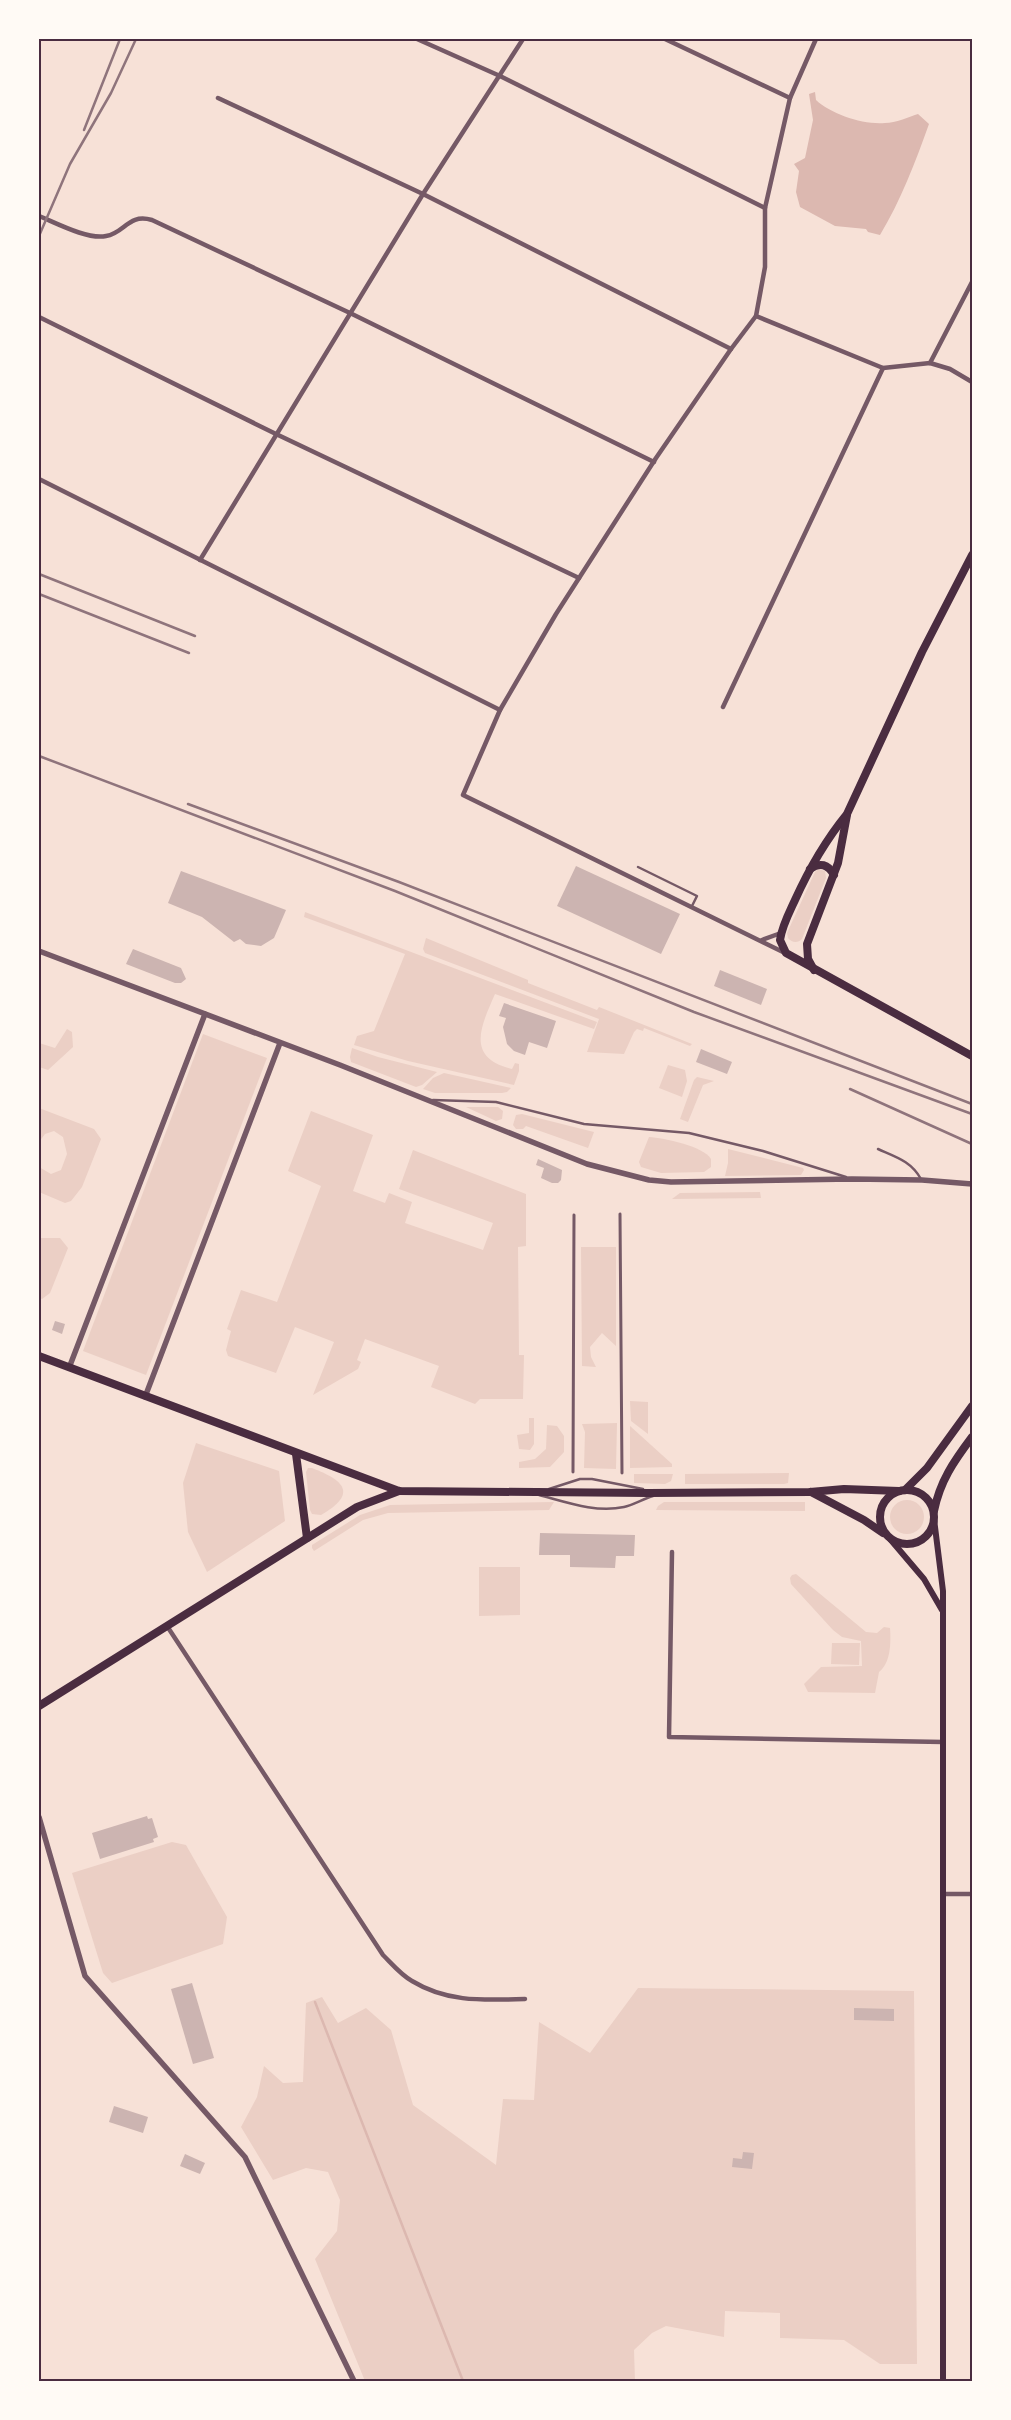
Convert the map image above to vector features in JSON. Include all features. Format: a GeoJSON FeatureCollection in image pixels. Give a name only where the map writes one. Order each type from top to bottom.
{"type":"FeatureCollection","features":[{"type":"Feature","properties":{"kind":"main road"},"geometry":{"type":"LineString","coordinates":[[972,555],[922,652],[847,814],[828,837],[809,869],[781,932],[780,944],[786,953],[814,970],[972,1056]]}},
{"type":"Feature","properties":{"kind":"main road"},"geometry":{"type":"LineString","coordinates":[[814,970],[808,959],[807,944],[842,849],[847,814]]}},
{"type":"Feature","properties":{"kind":"main road"},"geometry":{"type":"LineString","coordinates":[[809,869],[816,865],[823,865],[830,868],[834,875]]}},
{"type":"Feature","properties":{"kind":"main road"},"geometry":{"type":"LineString","coordinates":[[786,953],[796,954],[807,944]]}},
{"type":"Feature","properties":{"kind":"main road"},"geometry":{"type":"LineString","coordinates":[[39,1356],[296,1454],[399,1491],[661,1493],[810,1492],[844,1489],[902,1490],[924,1496],[934,1516],[943,1591],[943,2381]]}},
{"type":"Feature","properties":{"kind":"main road"},"geometry":{"type":"LineString","coordinates":[[972,1406],[927,1468],[902,1490],[888,1498],[880,1509],[880,1522],[887,1537],[908,1545],[921,1541],[930,1532],[941,1483],[972,1437]]}},
{"type":"Feature","properties":{"kind":"main road"},"geometry":{"type":"LineString","coordinates":[[296,1454],[307,1538]]}},
{"type":"Feature","properties":{"kind":"main road"},"geometry":{"type":"LineString","coordinates":[[39,1706],[357,1507],[399,1491]]}},
{"type":"Feature","properties":{"kind":"main road"},"geometry":{"type":"LineString","coordinates":[[810,1492],[864,1520],[887,1537],[924,1579],[943,1612]]}},
{"type":"Feature","properties":{"kind":"street"},"geometry":{"type":"LineString","coordinates":[[416,39],[500,76],[764,208]]}},
{"type":"Feature","properties":{"kind":"street"},"geometry":{"type":"LineString","coordinates":[[200,560],[422,194],[523,39]]}},
{"type":"Feature","properties":{"kind":"street"},"geometry":{"type":"LineString","coordinates":[[665,39],[790,98]]}},
{"type":"Feature","properties":{"kind":"street"},"geometry":{"type":"LineString","coordinates":[[786,953],[463,795],[500,710],[579,578],[731,348],[756,316],[766,266],[764,208],[790,98],[816,39]]}},
{"type":"Feature","properties":{"kind":"street"},"geometry":{"type":"LineString","coordinates":[[218,98],[422,194],[731,348]]}},
{"type":"Feature","properties":{"kind":"street"},"geometry":{"type":"LineString","coordinates":[[39,216],[69,228],[97,236],[108,236],[134,219],[142,217],[152,220],[350,313],[654,462]]}},
{"type":"Feature","properties":{"kind":"street"},"geometry":{"type":"LineString","coordinates":[[930,363],[972,282]]}},
{"type":"Feature","properties":{"kind":"street"},"geometry":{"type":"LineString","coordinates":[[756,316],[883,368],[930,363],[950,369],[972,382]]}},
{"type":"Feature","properties":{"kind":"street"},"geometry":{"type":"LineString","coordinates":[[39,317],[276,434],[579,578]]}},
{"type":"Feature","properties":{"kind":"street"},"geometry":{"type":"LineString","coordinates":[[723,707],[883,368]]}},
{"type":"Feature","properties":{"kind":"street"},"geometry":{"type":"LineString","coordinates":[[39,479],[500,710]]}},
{"type":"Feature","properties":{"kind":"street"},"geometry":{"type":"LineString","coordinates":[[762,940],[781,932]]}},
{"type":"Feature","properties":{"kind":"street"},"geometry":{"type":"LineString","coordinates":[[39,951],[588,1164],[650,1180],[711,1182],[852,1179],[922,1180],[972,1184]]}},
{"type":"Feature","properties":{"kind":"street"},"geometry":{"type":"LineString","coordinates":[[69,1368],[205,1014]]}},
{"type":"Feature","properties":{"kind":"street"},"geometry":{"type":"LineString","coordinates":[[145,1396],[280,1043]]}},
{"type":"Feature","properties":{"kind":"street"},"geometry":{"type":"LineString","coordinates":[[620,1214],[622,1473]]}},
{"type":"Feature","properties":{"kind":"street"},"geometry":{"type":"LineString","coordinates":[[573,1472],[574,1215]]}},
{"type":"Feature","properties":{"kind":"street"},"geometry":{"type":"LineString","coordinates":[[672,1552],[669,1737],[943,1742]]}},
{"type":"Feature","properties":{"kind":"street"},"geometry":{"type":"LineString","coordinates":[[168,1626],[242,1736],[383,1955],[411,1981],[440,1995],[465,2000],[526,2000]]}},
{"type":"Feature","properties":{"kind":"street"},"geometry":{"type":"LineString","coordinates":[[39,1817],[85,1976],[246,2156],[354,2381]]}},
{"type":"Feature","properties":{"kind":"street"},"geometry":{"type":"LineString","coordinates":[[944,1894],[972,1894]]}},
{"type":"Feature","properties":{"kind":"lane"},"geometry":{"type":"LineString","coordinates":[[638,867],[697,896],[692,906]]}},
{"type":"Feature","properties":{"kind":"lane"},"geometry":{"type":"LineString","coordinates":[[423,1099],[496,1102],[584,1124],[688,1133],[763,1151],[852,1179]]}},
{"type":"Feature","properties":{"kind":"lane"},"geometry":{"type":"LineString","coordinates":[[878,1149],[905,1160],[914,1168],[922,1180]]}},
{"type":"Feature","properties":{"kind":"lane"},"geometry":{"type":"LineString","coordinates":[[528,1492],[592,1479],[661,1493]]}},
{"type":"Feature","properties":{"kind":"lane"},"geometry":{"type":"LineString","coordinates":[[528,1492],[581,1506],[603,1508],[624,1507],[661,1493]]}},
{"type":"Feature","properties":{"kind":"shaded area"},"geometry":{"type":"Polygon","coordinates":[[[815,92],[816,100],[822,105],[848,118],[867,122],[889,123],[918,114],[929,124],[907,181],[880,235],[868,232],[866,229],[835,226],[800,207],[796,192],[799,171],[794,164],[805,158],[813,120],[809,94],[815,92]]]}},
{"type":"Feature","properties":{"kind":"shaded area"},"geometry":{"type":"Polygon","coordinates":[[[818,869],[825,871],[826,878],[802,939],[793,942],[788,938],[787,933],[818,869]]]}},
{"type":"Feature","properties":{"kind":"shaded area"},"geometry":{"type":"Polygon","coordinates":[[[305,912],[597,1022],[594,1029],[495,994],[482,1029],[482,1049],[497,1064],[512,1069],[515,1063],[519,1064],[519,1071],[514,1085],[408,1061],[354,1045],[357,1036],[374,1031],[405,954],[304,917],[305,912]]]}},
{"type":"Feature","properties":{"kind":"shaded area"},"geometry":{"type":"Polygon","coordinates":[[[426,938],[528,980],[528,983],[597,1010],[599,1007],[692,1044],[690,1046],[644,1028],[643,1031],[637,1029],[634,1032],[624,1054],[587,1052],[599,1019],[425,953],[423,949],[426,938]]]}},
{"type":"Feature","properties":{"kind":"shaded area"},"geometry":{"type":"Polygon","coordinates":[[[67,1029],[72,1032],[73,1047],[48,1070],[39,1067],[39,1043],[55,1048],[67,1029]]]}},
{"type":"Feature","properties":{"kind":"shaded area"},"geometry":{"type":"Polygon","coordinates":[[[203,1034],[267,1058],[146,1375],[83,1351],[203,1034]]]}},
{"type":"Feature","properties":{"kind":"shaded area"},"geometry":{"type":"Polygon","coordinates":[[[352,1048],[378,1057],[437,1072],[422,1085],[416,1087],[351,1062],[352,1048]]]}},
{"type":"Feature","properties":{"kind":"shaded area"},"geometry":{"type":"Polygon","coordinates":[[[668,1065],[685,1070],[687,1081],[682,1097],[659,1088],[668,1065]]]}},
{"type":"Feature","properties":{"kind":"shaded area"},"geometry":{"type":"Polygon","coordinates":[[[444,1073],[511,1088],[507,1092],[502,1093],[435,1093],[423,1089],[433,1078],[444,1073]]]}},
{"type":"Feature","properties":{"kind":"shaded area"},"geometry":{"type":"Polygon","coordinates":[[[697,1077],[714,1081],[703,1085],[688,1122],[680,1119],[694,1080],[697,1077]]]}},
{"type":"Feature","properties":{"kind":"shaded area"},"geometry":{"type":"Polygon","coordinates":[[[466,1107],[498,1107],[503,1111],[502,1119],[496,1121],[466,1107]]]}},
{"type":"Feature","properties":{"kind":"shaded area"},"geometry":{"type":"Polygon","coordinates":[[[39,1108],[94,1129],[101,1139],[82,1187],[71,1201],[65,1203],[39,1192],[39,1167],[51,1174],[61,1170],[67,1154],[63,1137],[54,1131],[45,1134],[39,1142],[39,1108]]]}},
{"type":"Feature","properties":{"kind":"shaded area"},"geometry":{"type":"Polygon","coordinates":[[[311,1111],[373,1135],[353,1191],[385,1203],[389,1193],[412,1202],[405,1223],[483,1250],[493,1223],[399,1189],[413,1150],[526,1194],[526,1246],[518,1247],[519,1355],[524,1355],[523,1399],[480,1399],[475,1404],[431,1387],[439,1366],[365,1339],[357,1360],[361,1362],[358,1369],[313,1395],[334,1342],[295,1327],[276,1373],[228,1356],[226,1350],[231,1331],[227,1329],[241,1290],[277,1302],[321,1186],[288,1171],[311,1111]]]}},
{"type":"Feature","properties":{"kind":"shaded area"},"geometry":{"type":"Polygon","coordinates":[[[522,1114],[594,1132],[588,1148],[526,1126],[523,1129],[516,1129],[513,1125],[516,1115],[522,1114]]]}},
{"type":"Feature","properties":{"kind":"shaded area"},"geometry":{"type":"Polygon","coordinates":[[[649,1137],[673,1141],[700,1150],[711,1159],[711,1167],[704,1172],[661,1173],[641,1167],[639,1162],[649,1137]]]}},
{"type":"Feature","properties":{"kind":"shaded area"},"geometry":{"type":"Polygon","coordinates":[[[728,1149],[803,1168],[804,1170],[801,1175],[725,1176],[728,1163],[728,1149]]]}},
{"type":"Feature","properties":{"kind":"shaded area"},"geometry":{"type":"Polygon","coordinates":[[[760,1192],[761,1198],[672,1199],[680,1193],[760,1192]]]}},
{"type":"Feature","properties":{"kind":"shaded area"},"geometry":{"type":"Polygon","coordinates":[[[39,1238],[60,1238],[68,1248],[50,1293],[42,1299],[39,1298],[39,1238]]]}},
{"type":"Feature","properties":{"kind":"shaded area"},"geometry":{"type":"Polygon","coordinates":[[[581,1247],[616,1247],[616,1346],[602,1333],[590,1347],[591,1357],[596,1367],[582,1366],[581,1247]]]}},
{"type":"Feature","properties":{"kind":"shaded area"},"geometry":{"type":"Polygon","coordinates":[[[630,1401],[648,1402],[648,1434],[631,1421],[630,1401]]]}},
{"type":"Feature","properties":{"kind":"shaded area"},"geometry":{"type":"Polygon","coordinates":[[[529,1418],[534,1418],[534,1444],[530,1450],[519,1449],[517,1435],[529,1433],[529,1418]]]}},
{"type":"Feature","properties":{"kind":"shaded area"},"geometry":{"type":"Polygon","coordinates":[[[617,1423],[616,1469],[584,1468],[585,1432],[582,1424],[617,1423]]]}},
{"type":"Feature","properties":{"kind":"shaded area"},"geometry":{"type":"Polygon","coordinates":[[[547,1425],[557,1426],[564,1436],[564,1452],[550,1467],[519,1468],[519,1462],[535,1459],[546,1449],[547,1425]]]}},
{"type":"Feature","properties":{"kind":"shaded area"},"geometry":{"type":"Polygon","coordinates":[[[630,1426],[672,1464],[672,1467],[630,1468],[630,1426]]]}},
{"type":"Feature","properties":{"kind":"shaded area"},"geometry":{"type":"Polygon","coordinates":[[[196,1443],[279,1471],[285,1521],[207,1572],[188,1532],[183,1483],[196,1443]]]}},
{"type":"Feature","properties":{"kind":"shaded area"},"geometry":{"type":"Polygon","coordinates":[[[308,1468],[332,1477],[342,1488],[343,1494],[340,1500],[321,1515],[312,1514],[310,1510],[306,1472],[308,1468]]]}},
{"type":"Feature","properties":{"kind":"shaded area"},"geometry":{"type":"Polygon","coordinates":[[[789,1473],[788,1483],[784,1484],[685,1484],[685,1474],[789,1473]]]}},
{"type":"Feature","properties":{"kind":"shaded area"},"geometry":{"type":"Polygon","coordinates":[[[634,1474],[673,1474],[671,1481],[665,1484],[634,1483],[634,1474]]]}},
{"type":"Feature","properties":{"kind":"shaded area"},"geometry":{"type":"Polygon","coordinates":[[[907,1500],[919,1505],[924,1517],[919,1529],[907,1534],[895,1529],[890,1517],[895,1505],[907,1500]]]}},
{"type":"Feature","properties":{"kind":"shaded area"},"geometry":{"type":"Polygon","coordinates":[[[554,1502],[549,1510],[388,1513],[363,1520],[314,1551],[312,1548],[312,1545],[360,1515],[390,1505],[554,1502]]]}},
{"type":"Feature","properties":{"kind":"shaded area"},"geometry":{"type":"Polygon","coordinates":[[[664,1502],[805,1502],[805,1511],[656,1510],[664,1502]]]}},
{"type":"Feature","properties":{"kind":"shaded area"},"geometry":{"type":"Polygon","coordinates":[[[479,1567],[520,1567],[520,1615],[479,1616],[479,1567]]]}},
{"type":"Feature","properties":{"kind":"shaded area"},"geometry":{"type":"Polygon","coordinates":[[[796,1574],[866,1632],[877,1633],[884,1627],[890,1628],[888,1658],[879,1672],[875,1693],[808,1692],[804,1684],[821,1667],[862,1666],[861,1641],[842,1637],[833,1630],[791,1584],[790,1578],[796,1574]]]}},
{"type":"Feature","properties":{"kind":"shaded area"},"geometry":{"type":"Polygon","coordinates":[[[832,1643],[860,1643],[859,1665],[831,1664],[832,1643]]]}},
{"type":"Feature","properties":{"kind":"shaded area"},"geometry":{"type":"Polygon","coordinates":[[[172,1842],[186,1845],[227,1917],[223,1944],[112,1983],[103,1973],[72,1873],[172,1842]]]}},
{"type":"Feature","properties":{"kind":"shaded area"},"geometry":{"type":"Polygon","coordinates":[[[638,1988],[914,1991],[917,2364],[880,2364],[844,2340],[780,2338],[780,2313],[725,2311],[724,2337],[666,2326],[652,2333],[634,2350],[635,2381],[365,2381],[315,2259],[337,2231],[340,2200],[328,2172],[306,2168],[273,2180],[241,2127],[257,2097],[264,2066],[283,2083],[303,2082],[306,2003],[322,1997],[338,2023],[366,2008],[391,2030],[413,2105],[496,2165],[503,2099],[534,2100],[539,2022],[590,2053],[638,1988]]]}},
{"type":"Feature","properties":{"kind":"building"},"geometry":{"type":"Polygon","coordinates":[[[576,866],[680,914],[661,954],[557,906],[576,866]]]}},
{"type":"Feature","properties":{"kind":"building"},"geometry":{"type":"Polygon","coordinates":[[[181,871],[286,910],[274,938],[261,946],[246,944],[240,939],[234,942],[202,917],[168,903],[181,871]]]}},
{"type":"Feature","properties":{"kind":"building"},"geometry":{"type":"Polygon","coordinates":[[[133,949],[181,968],[186,979],[181,983],[175,983],[126,964],[133,949]]]}},
{"type":"Feature","properties":{"kind":"building"},"geometry":{"type":"Polygon","coordinates":[[[720,970],[767,989],[761,1005],[714,986],[720,970]]]}},
{"type":"Feature","properties":{"kind":"building"},"geometry":{"type":"Polygon","coordinates":[[[504,1003],[556,1021],[547,1048],[529,1042],[525,1055],[514,1051],[507,1044],[503,1027],[506,1018],[499,1016],[504,1003]]]}},
{"type":"Feature","properties":{"kind":"building"},"geometry":{"type":"Polygon","coordinates":[[[701,1049],[732,1062],[727,1074],[696,1062],[701,1049]]]}},
{"type":"Feature","properties":{"kind":"building"},"geometry":{"type":"Polygon","coordinates":[[[538,1159],[562,1170],[561,1180],[558,1183],[552,1183],[541,1178],[544,1168],[536,1165],[538,1159]]]}},
{"type":"Feature","properties":{"kind":"building"},"geometry":{"type":"Polygon","coordinates":[[[55,1321],[65,1324],[62,1334],[52,1330],[55,1321]]]}},
{"type":"Feature","properties":{"kind":"building"},"geometry":{"type":"Polygon","coordinates":[[[540,1533],[635,1535],[634,1556],[616,1556],[615,1568],[570,1567],[570,1555],[539,1555],[540,1533]]]}},
{"type":"Feature","properties":{"kind":"building"},"geometry":{"type":"Polygon","coordinates":[[[147,1816],[148,1819],[152,1818],[158,1837],[153,1839],[154,1842],[100,1859],[92,1833],[147,1816]]]}},
{"type":"Feature","properties":{"kind":"building"},"geometry":{"type":"Polygon","coordinates":[[[192,1983],[214,2058],[193,2064],[171,1989],[192,1983]]]}},
{"type":"Feature","properties":{"kind":"building"},"geometry":{"type":"Polygon","coordinates":[[[854,2008],[894,2009],[894,2021],[854,2020],[854,2008]]]}},
{"type":"Feature","properties":{"kind":"building"},"geometry":{"type":"Polygon","coordinates":[[[114,2106],[148,2117],[143,2133],[109,2122],[114,2106]]]}},
{"type":"Feature","properties":{"kind":"building"},"geometry":{"type":"Polygon","coordinates":[[[743,2152],[754,2153],[752,2169],[732,2167],[733,2158],[742,2159],[743,2152]]]}},
{"type":"Feature","properties":{"kind":"building"},"geometry":{"type":"Polygon","coordinates":[[[185,2154],[205,2163],[200,2174],[180,2166],[185,2154]]]}},
{"type":"Feature","properties":{"kind":"waterway"},"geometry":{"type":"LineString","coordinates":[[315,2002],[463,2381]]}},
{"type":"Feature","properties":{"kind":"railway"},"geometry":{"type":"LineString","coordinates":[[84,130],[120,39]]}},
{"type":"Feature","properties":{"kind":"railway"},"geometry":{"type":"LineString","coordinates":[[39,236],[70,164],[111,93],[136,39]]}},
{"type":"Feature","properties":{"kind":"railway"},"geometry":{"type":"LineString","coordinates":[[39,574],[195,636]]}},
{"type":"Feature","properties":{"kind":"railway"},"geometry":{"type":"LineString","coordinates":[[39,594],[189,653]]}},
{"type":"Feature","properties":{"kind":"railway"},"geometry":{"type":"LineString","coordinates":[[39,756],[395,891],[694,1012],[972,1114]]}},
{"type":"Feature","properties":{"kind":"railway"},"geometry":{"type":"LineString","coordinates":[[188,804],[399,882],[972,1104]]}},
{"type":"Feature","properties":{"kind":"railway"},"geometry":{"type":"LineString","coordinates":[[850,1089],[972,1144]]}}]}
